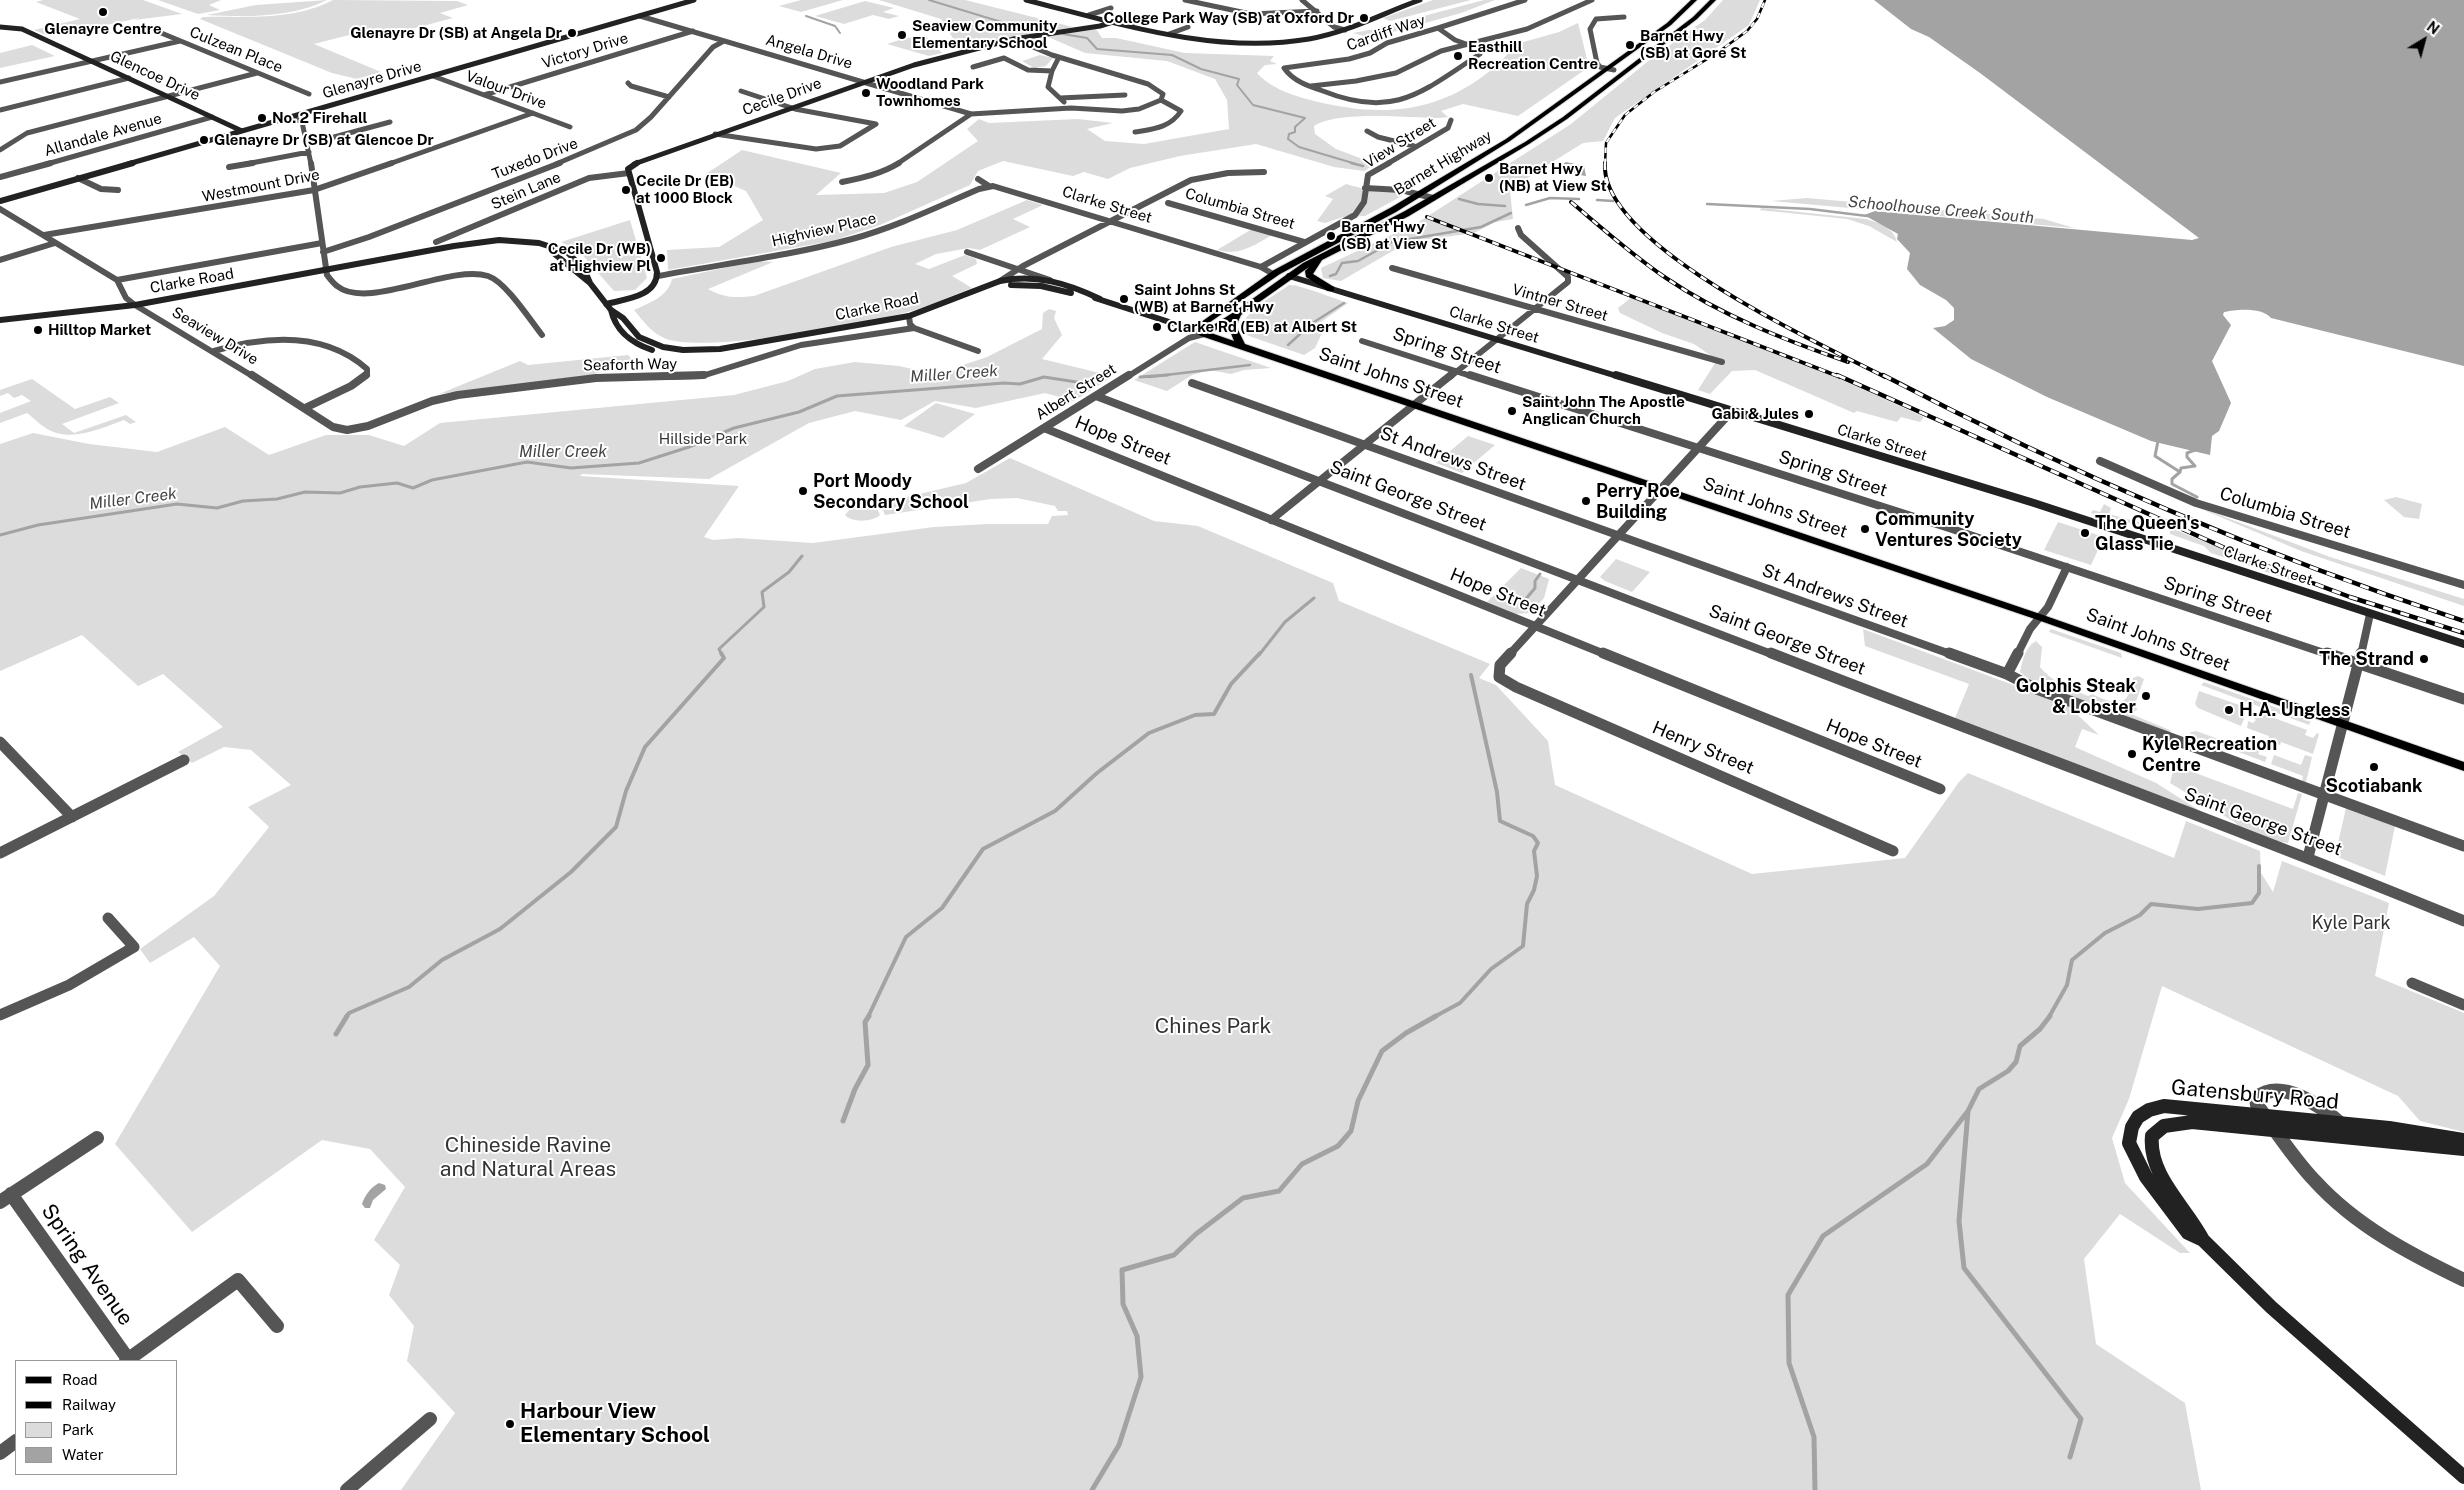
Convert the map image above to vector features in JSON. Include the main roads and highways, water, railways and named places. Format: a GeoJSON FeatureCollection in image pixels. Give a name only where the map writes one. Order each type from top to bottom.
{"type":"FeatureCollection","features":[{"type":"Feature","properties":{"kind":"main road","name":"Barnet Highway"},"geometry":{"type":"LineString","coordinates":[[1191,334],[1273,274],[1419,194],[1516,135],[1611,70],[1674,20],[1693,0]]}},
{"type":"Feature","properties":{"kind":"main road"},"geometry":{"type":"LineString","coordinates":[[1477,172],[1485,162],[1687,17],[1703,0]]}},
{"type":"Feature","properties":{"kind":"main road","name":"Barnet Highway"},"geometry":{"type":"LineString","coordinates":[[1204,334],[1237,314],[1289,276],[1320,258],[1416,217],[1460,190],[1598,93],[1695,18],[1713,0]]}},
{"type":"Feature","properties":{"kind":"main road","name":"Barnet Highway"},"geometry":{"type":"LineString","coordinates":[[1342,248],[1519,148]]}},
{"type":"Feature","properties":{"kind":"main road"},"geometry":{"type":"LineString","coordinates":[[1320,258],[1309,271],[1310,275],[1331,289]]}},
{"type":"Feature","properties":{"kind":"main road"},"geometry":{"type":"LineString","coordinates":[[1283,268],[1289,276]]}},
{"type":"Feature","properties":{"kind":"main road"},"geometry":{"type":"LineString","coordinates":[[1237,314],[1232,326],[1241,346]]}},
{"type":"Feature","properties":{"kind":"main road","name":"Saint Johns Street"},"geometry":{"type":"LineString","coordinates":[[1191,334],[1204,334],[1241,346],[2039,616],[2464,767]]}},
{"type":"Feature","properties":{"kind":"water"},"geometry":{"type":"Polygon","coordinates":[[[1874,0],[2464,0],[2464,366],[2271,318],[2267,314],[2256,310],[2224,312],[2223,315],[2231,325],[2212,361],[2231,403],[2219,431],[2212,436],[2210,455],[2151,441],[2047,397],[1971,359],[1933,328],[1945,326],[1954,320],[1954,308],[1946,300],[1920,285],[1907,269],[1910,253],[1897,239],[1898,234],[1864,215],[1875,211],[2192,240],[2199,238],[1980,73],[1929,37],[1911,29],[1874,0]]]}},
{"type":"Feature","properties":{"kind":"water"},"geometry":{"type":"Polygon","coordinates":[[[1566,162],[1584,166],[1586,176],[1553,171],[1566,162]]]}},
{"type":"Feature","properties":{"kind":"water"},"geometry":{"type":"Polygon","coordinates":[[[379,1183],[385,1185],[386,1189],[373,1200],[370,1208],[365,1208],[362,1204],[365,1197],[379,1183]]]}},
{"type":"Feature","properties":{"kind":"waterway"},"geometry":{"type":"LineString","coordinates":[[929,0],[1008,24],[1045,28]]}},
{"type":"Feature","properties":{"kind":"waterway"},"geometry":{"type":"LineString","coordinates":[[806,16],[835,26],[840,33]]}},
{"type":"Feature","properties":{"kind":"waterway"},"geometry":{"type":"LineString","coordinates":[[1063,34],[1087,38],[1097,49],[1172,55],[1201,69],[1239,79],[1237,85],[1253,105],[1305,118],[1295,127],[1295,132],[1289,134],[1288,139],[1299,147],[1356,164]]}},
{"type":"Feature","properties":{"kind":"waterway"},"geometry":{"type":"LineString","coordinates":[[1351,163],[1363,166]]}},
{"type":"Feature","properties":{"kind":"waterway","name":"Schoolhouse Creek South"},"geometry":{"type":"LineString","coordinates":[[1526,205],[1550,198],[1579,199]]}},
{"type":"Feature","properties":{"kind":"waterway"},"geometry":{"type":"LineString","coordinates":[[1459,199],[1478,204],[1505,206]]}},
{"type":"Feature","properties":{"kind":"waterway","name":"Schoolhouse Creek South"},"geometry":{"type":"LineString","coordinates":[[1597,200],[1613,201]]}},
{"type":"Feature","properties":{"kind":"waterway","name":"Schoolhouse Creek South"},"geometry":{"type":"LineString","coordinates":[[1707,204],[1810,209],[1867,216]]}},
{"type":"Feature","properties":{"kind":"waterway","name":"Schoolhouse Creek South"},"geometry":{"type":"LineString","coordinates":[[1330,276],[1336,274],[1342,263],[1358,261],[1392,242],[1481,227],[1511,213]]}},
{"type":"Feature","properties":{"kind":"waterway","name":"Schoolhouse Creek South"},"geometry":{"type":"LineString","coordinates":[[1288,345],[1311,324],[1344,303]]}},
{"type":"Feature","properties":{"kind":"waterway","name":"Schoolhouse Creek South"},"geometry":{"type":"LineString","coordinates":[[1163,375],[1250,365]]}},
{"type":"Feature","properties":{"kind":"waterway","name":"Schoolhouse Creek South"},"geometry":{"type":"LineString","coordinates":[[1140,377],[1163,375]]}},
{"type":"Feature","properties":{"kind":"waterway","name":"Schoolhouse Creek South"},"geometry":{"type":"LineString","coordinates":[[1149,377],[1163,375]]}},
{"type":"Feature","properties":{"kind":"waterway","name":"Schoolhouse Creek South"},"geometry":{"type":"LineString","coordinates":[[1163,375],[1168,375]]}},
{"type":"Feature","properties":{"kind":"waterway","name":"Miller Creek"},"geometry":{"type":"LineString","coordinates":[[0,535],[38,525],[177,504],[217,508],[243,501],[277,499],[305,492],[340,493],[360,487],[397,483],[413,488],[432,480],[527,462],[571,468],[639,463],[689,447],[734,428],[799,412],[837,396],[1004,383],[1020,384],[1044,377],[1083,383],[1091,380]]}},
{"type":"Feature","properties":{"kind":"waterway"},"geometry":{"type":"LineString","coordinates":[[2158,441],[2155,456],[2180,472]]}},
{"type":"Feature","properties":{"kind":"waterway"},"geometry":{"type":"LineString","coordinates":[[2180,472],[2181,468],[2195,466],[2187,457],[2187,453],[2195,450]]}},
{"type":"Feature","properties":{"kind":"waterway"},"geometry":{"type":"LineString","coordinates":[[2180,472],[2172,479],[2172,484],[2197,497]]}},
{"type":"Feature","properties":{"kind":"waterway"},"geometry":{"type":"LineString","coordinates":[[721,653],[719,649],[764,607],[762,592],[789,572],[802,556]]}},
{"type":"Feature","properties":{"kind":"waterway"},"geometry":{"type":"LineString","coordinates":[[1520,606],[1535,588],[1535,581],[1540,574]]}},
{"type":"Feature","properties":{"kind":"waterway"},"geometry":{"type":"LineString","coordinates":[[1259,655],[1285,622],[1314,598]]}},
{"type":"Feature","properties":{"kind":"waterway"},"geometry":{"type":"LineString","coordinates":[[346,1017],[349,1013],[409,987],[442,960],[500,929],[571,872],[616,827],[626,791],[645,747],[724,658],[721,653]]}},
{"type":"Feature","properties":{"kind":"waterway"},"geometry":{"type":"LineString","coordinates":[[868,1017],[906,937],[942,908],[983,849],[1055,811],[1097,773],[1149,733],[1195,715],[1214,714],[1231,684],[1260,653]]}},
{"type":"Feature","properties":{"kind":"waterway"},"geometry":{"type":"LineString","coordinates":[[1434,1017],[1460,1003],[1491,969],[1523,946],[1527,904],[1534,890],[1537,876],[1534,851],[1538,843],[1533,836],[1500,821],[1497,792],[1471,675]]}},
{"type":"Feature","properties":{"kind":"waterway"},"geometry":{"type":"LineString","coordinates":[[2049,1017],[2067,985],[2072,960],[2105,933],[2140,915],[2151,904],[2198,909],[2252,903],[2259,893],[2259,866]]}},
{"type":"Feature","properties":{"kind":"waterway"},"geometry":{"type":"LineString","coordinates":[[336,1034],[347,1016]]}},
{"type":"Feature","properties":{"kind":"waterway"},"geometry":{"type":"LineString","coordinates":[[843,1121],[855,1089],[868,1065],[865,1022],[869,1016]]}},
{"type":"Feature","properties":{"kind":"waterway"},"geometry":{"type":"LineString","coordinates":[[1092,1490],[1119,1445],[1141,1377],[1137,1336],[1123,1304],[1122,1270],[1174,1255],[1196,1234],[1243,1198],[1279,1191],[1302,1164],[1338,1146],[1351,1131],[1358,1101],[1382,1051],[1406,1033],[1436,1016]]}},
{"type":"Feature","properties":{"kind":"waterway"},"geometry":{"type":"LineString","coordinates":[[1968,1111],[1979,1089],[2008,1071],[2016,1062],[2020,1046],[2040,1029],[2050,1016]]}},
{"type":"Feature","properties":{"kind":"waterway"},"geometry":{"type":"LineString","coordinates":[[1815,1490],[1814,1437],[1789,1363],[1788,1295],[1823,1236],[1927,1164],[1968,1111]]}},
{"type":"Feature","properties":{"kind":"waterway"},"geometry":{"type":"LineString","coordinates":[[1968,1111],[1959,1221],[1964,1268],[2081,1419],[2070,1457]]}},
{"type":"Feature","properties":{"kind":"railway"},"geometry":{"type":"LineString","coordinates":[[1605,163],[1606,143],[1625,115],[1654,92],[1717,53],[1747,31],[1757,19],[1765,0]]}},
{"type":"Feature","properties":{"kind":"railway"},"geometry":{"type":"LineString","coordinates":[[1605,163],[1613,194],[1637,226],[1674,258],[1719,288],[1767,316],[1885,377]]}},
{"type":"Feature","properties":{"kind":"railway"},"geometry":{"type":"LineString","coordinates":[[1571,202],[1641,260],[1687,292],[1754,326],[1848,362]]}},
{"type":"Feature","properties":{"kind":"railway"},"geometry":{"type":"LineString","coordinates":[[1427,217],[1840,377]]}},
{"type":"Feature","properties":{"kind":"railway"},"geometry":{"type":"LineString","coordinates":[[1837,375],[2254,561],[2350,597],[2464,633]]}},
{"type":"Feature","properties":{"kind":"railway"},"geometry":{"type":"LineString","coordinates":[[1883,375],[2024,446],[2168,510],[2389,596],[2464,621]]}},
{"type":"Feature","properties":{"kind":"place","name":"Glenayre Centre"},"geometry":{"type":"Point","coordinates":[103,12]}},
{"type":"Feature","properties":{"kind":"place","name":"College Park Way (SB) at Oxford Dr"},"geometry":{"type":"Point","coordinates":[1364,18]}},
{"type":"Feature","properties":{"kind":"place","name":"Glenayre Dr (SB) at Angela Dr"},"geometry":{"type":"Point","coordinates":[572,33]}},
{"type":"Feature","properties":{"kind":"place","name":"Seaview Community Elementary School"},"geometry":{"type":"Point","coordinates":[902,35]}},
{"type":"Feature","properties":{"kind":"place","name":"Barnet Hwy (SB) at Gore St"},"geometry":{"type":"Point","coordinates":[1630,45]}},
{"type":"Feature","properties":{"kind":"place","name":"Easthill Recreation Centre"},"geometry":{"type":"Point","coordinates":[1458,56]}},
{"type":"Feature","properties":{"kind":"place","name":"Woodland Park Townhomes"},"geometry":{"type":"Point","coordinates":[866,93]}},
{"type":"Feature","properties":{"kind":"place","name":"No. 2 Firehall"},"geometry":{"type":"Point","coordinates":[262,118]}},
{"type":"Feature","properties":{"kind":"place","name":"Glenayre Dr (SB) at Glencoe Dr"},"geometry":{"type":"Point","coordinates":[204,140]}},
{"type":"Feature","properties":{"kind":"place","name":"Barnet Hwy (NB) at View St"},"geometry":{"type":"Point","coordinates":[1489,178]}},
{"type":"Feature","properties":{"kind":"place","name":"Cecile Dr (EB) at 1000 Block"},"geometry":{"type":"Point","coordinates":[626,190]}},
{"type":"Feature","properties":{"kind":"place","name":"Barnet Hwy (SB) at View St"},"geometry":{"type":"Point","coordinates":[1331,236]}},
{"type":"Feature","properties":{"kind":"place","name":"Cecile Dr (WB) at Highview Pl"},"geometry":{"type":"Point","coordinates":[661,258]}},
{"type":"Feature","properties":{"kind":"place","name":"Saint Johns St (WB) at Barnet Hwy"},"geometry":{"type":"Point","coordinates":[1124,299]}},
{"type":"Feature","properties":{"kind":"place","name":"Clarke Rd (EB) at Albert St"},"geometry":{"type":"Point","coordinates":[1157,327]}},
{"type":"Feature","properties":{"kind":"place","name":"Hilltop Market"},"geometry":{"type":"Point","coordinates":[38,330]}},
{"type":"Feature","properties":{"kind":"place","name":"Saint John The Apostle Anglican Church"},"geometry":{"type":"Point","coordinates":[1512,411]}},
{"type":"Feature","properties":{"kind":"place","name":"Gabi & Jules"},"geometry":{"type":"Point","coordinates":[1809,414]}},
{"type":"Feature","properties":{"kind":"place","name":"Port Moody Secondary School"},"geometry":{"type":"Point","coordinates":[803,491]}},
{"type":"Feature","properties":{"kind":"place","name":"Perry Roe Building"},"geometry":{"type":"Point","coordinates":[1586,501]}},
{"type":"Feature","properties":{"kind":"place","name":"Community Ventures Society"},"geometry":{"type":"Point","coordinates":[1865,529]}},
{"type":"Feature","properties":{"kind":"place","name":"The Queen's Glass Tie"},"geometry":{"type":"Point","coordinates":[2085,533]}},
{"type":"Feature","properties":{"kind":"place","name":"The Strand"},"geometry":{"type":"Point","coordinates":[2424,659]}},
{"type":"Feature","properties":{"kind":"place","name":"Golphis Steak & Lobster"},"geometry":{"type":"Point","coordinates":[2146,696]}},
{"type":"Feature","properties":{"kind":"place","name":"H.A. Ungless"},"geometry":{"type":"Point","coordinates":[2229,710]}},
{"type":"Feature","properties":{"kind":"place","name":"Kyle Recreation Centre"},"geometry":{"type":"Point","coordinates":[2132,754]}},
{"type":"Feature","properties":{"kind":"place","name":"Scotiabank"},"geometry":{"type":"Point","coordinates":[2374,767]}},
{"type":"Feature","properties":{"kind":"place","name":"Harbour View Elementary School"},"geometry":{"type":"Point","coordinates":[510,1424]}},
{"type":"Feature","properties":{"kind":"park label","name":"Hillside Park"},"geometry":{"type":"Point","coordinates":[703,439]}},
{"type":"Feature","properties":{"kind":"park label","name":"Kyle Park"},"geometry":{"type":"Point","coordinates":[2351,923]}},
{"type":"Feature","properties":{"kind":"park label","name":"Chines Park"},"geometry":{"type":"Point","coordinates":[1213,1027]}},
{"type":"Feature","properties":{"kind":"park label","name":"Chineside Ravine and Natural Areas"},"geometry":{"type":"Point","coordinates":[528,1158]}}]}
